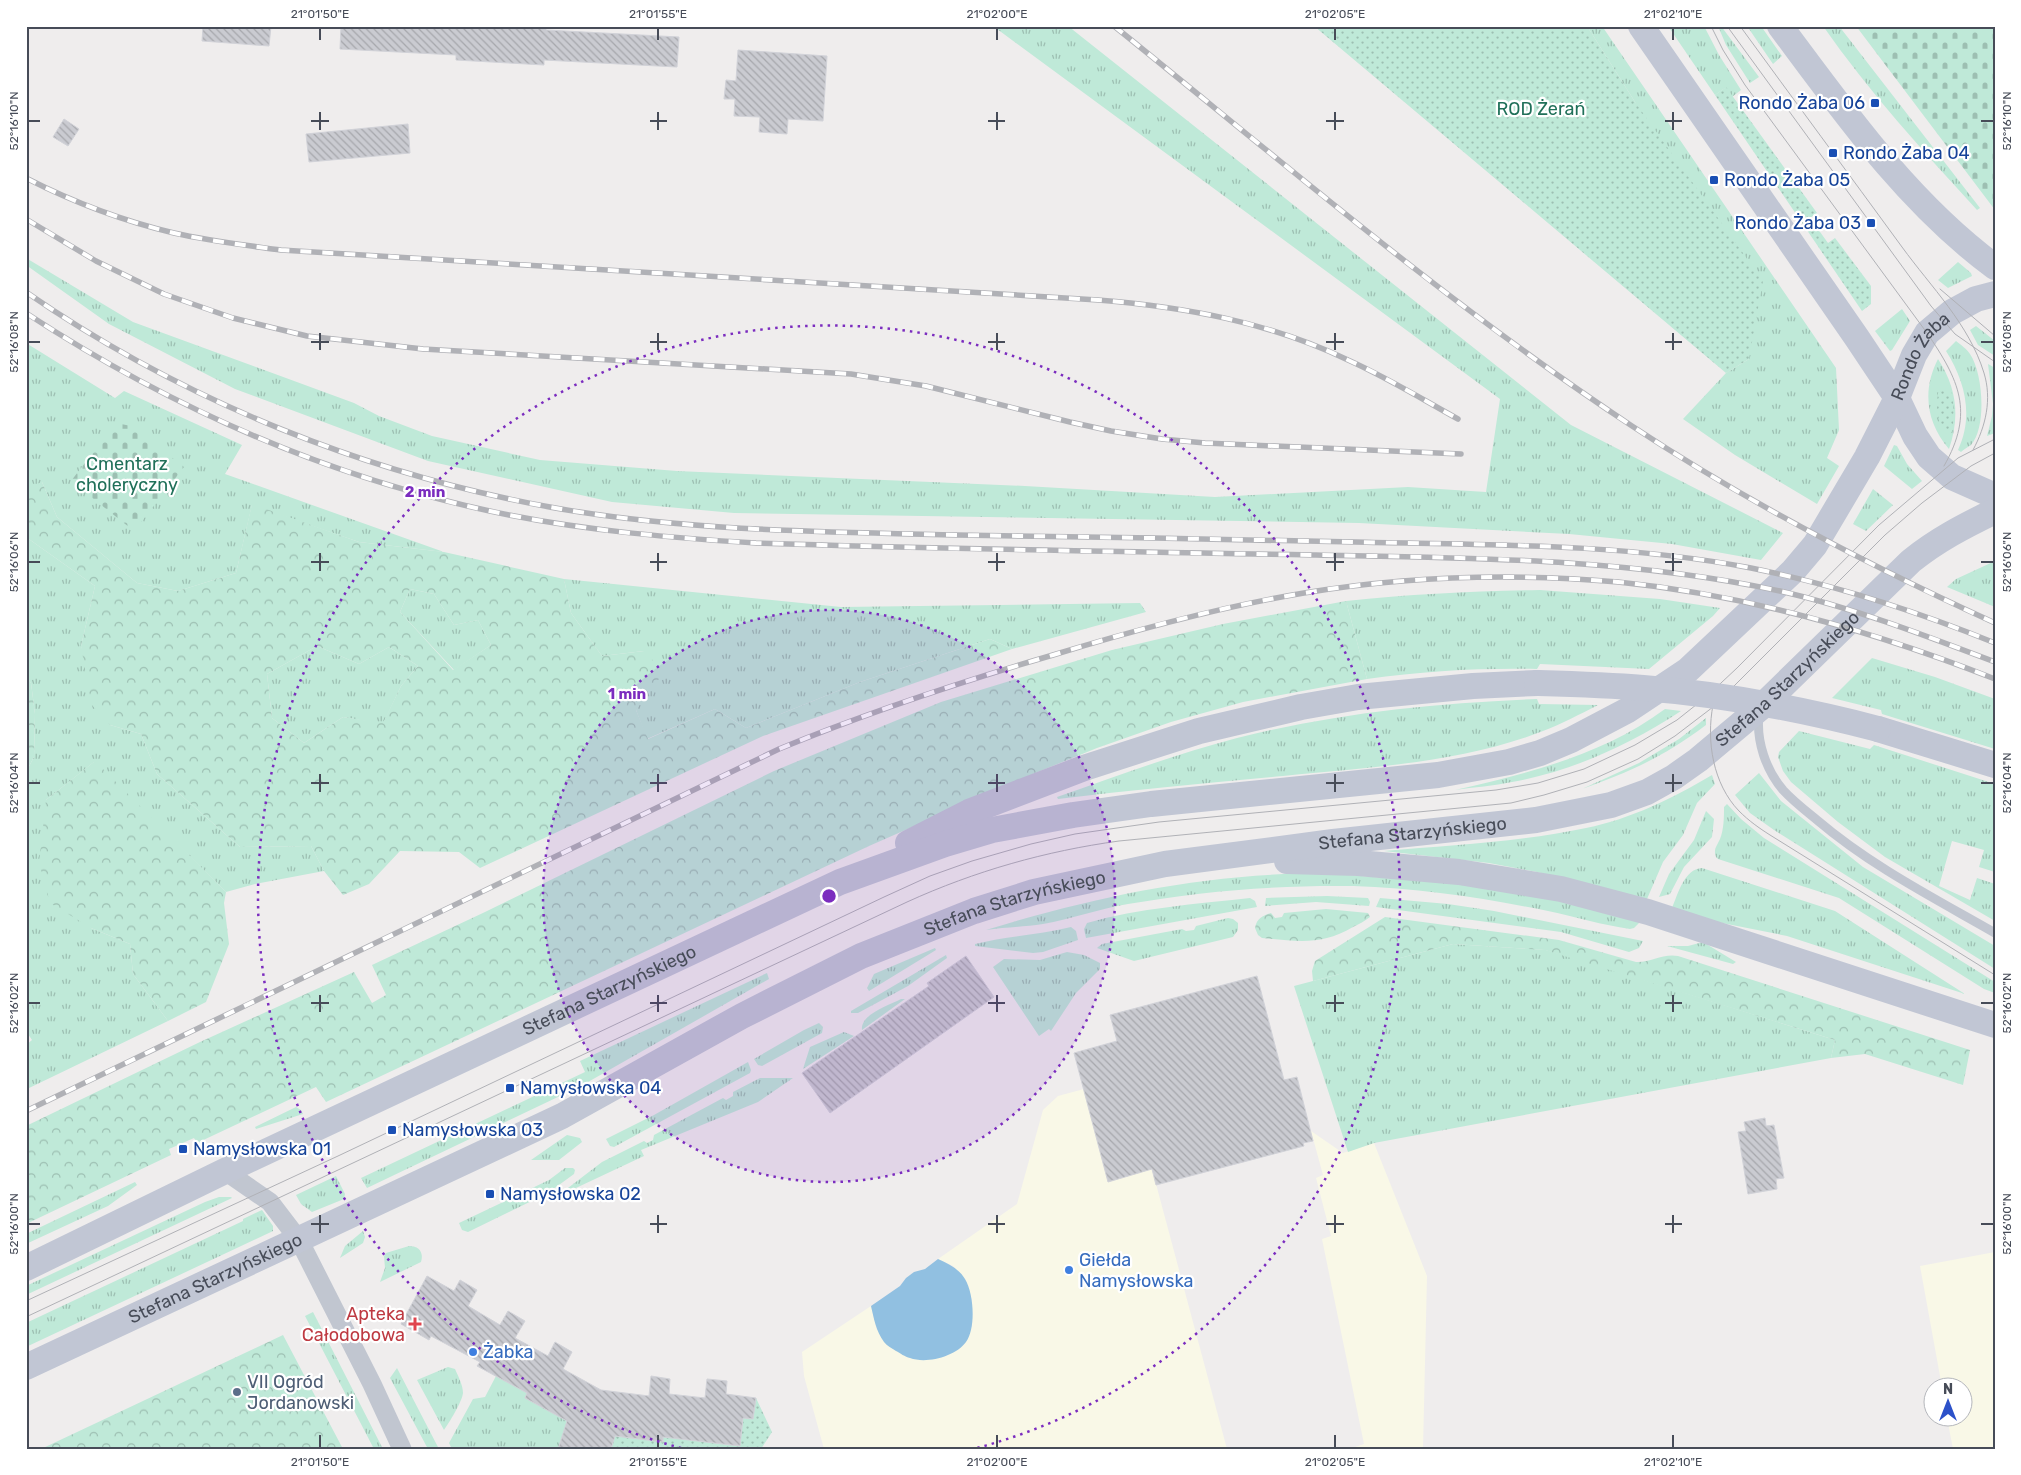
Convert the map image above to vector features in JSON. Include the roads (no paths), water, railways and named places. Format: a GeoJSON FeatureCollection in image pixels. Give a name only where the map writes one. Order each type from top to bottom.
{"type":"FeatureCollection","features":[{"type":"Feature","properties":{"kind":"main road"},"geometry":{"type":"LineString","coordinates":[[1641,26],[1897,398]]}},
{"type":"Feature","properties":{"kind":"main road"},"geometry":{"type":"LineString","coordinates":[[1780,26],[1849,119],[1918,197],[1958,238],[1995,267]]}},
{"type":"Feature","properties":{"kind":"main road","name":"Rondo Żaba"},"geometry":{"type":"LineString","coordinates":[[1995,294],[1976,300],[1952,312],[1927,333],[1914,356],[1897,398],[1915,436],[1928,457],[1952,477],[1995,496]]}},
{"type":"Feature","properties":{"kind":"main road","name":"Stefana Starzyńskiego"},"geometry":{"type":"LineString","coordinates":[[26,1268],[226,1171],[840,882],[945,844],[1033,822],[1142,805],[1438,775],[1509,762],[1540,753],[1571,740],[1628,710],[1688,670],[1793,571],[1816,545],[1867,457],[1897,398]]}},
{"type":"Feature","properties":{"kind":"main road","name":"Stefana Starzyńskiego"},"geometry":{"type":"LineString","coordinates":[[26,1368],[562,1116],[742,1016],[861,956],[974,911],[1034,892],[1122,872],[1209,858],[1536,820],[1611,805],[1647,792],[1674,777],[1760,708],[1911,561],[1954,530],[1995,511]]}},
{"type":"Feature","properties":{"kind":"main road"},"geometry":{"type":"LineString","coordinates":[[840,882],[941,825],[969,812],[1084,768],[1199,731],[1301,707],[1358,697],[1473,686],[1537,684],[1642,688],[1697,693],[1814,713],[1878,729],[1995,766]]}},
{"type":"Feature","properties":{"kind":"main road"},"geometry":{"type":"LineString","coordinates":[[1209,858],[1412,867],[1497,877],[1561,889],[1648,912],[1995,1025]]}},
{"type":"Feature","properties":{"kind":"street"},"geometry":{"type":"LineString","coordinates":[[226,1171],[270,1202],[299,1240],[372,1384],[402,1449]]}},
{"type":"Feature","properties":{"kind":"lane"},"geometry":{"type":"LineString","coordinates":[[1760,708],[1759,730],[1764,754],[1783,789],[1800,806],[1862,856],[1995,933]]}},
{"type":"Feature","properties":{"kind":"water"},"geometry":{"type":"Polygon","coordinates":[[[938,1259],[963,1275],[968,1285],[973,1311],[971,1328],[966,1342],[955,1352],[932,1360],[917,1360],[896,1351],[884,1342],[877,1329],[871,1306],[900,1286],[914,1272],[925,1269],[938,1259]]]}},
{"type":"Feature","properties":{"kind":"tram line"},"geometry":{"type":"LineString","coordinates":[[1711,26],[1723,50],[1745,85],[1927,333],[1948,366],[1955,381],[1961,413],[1959,429],[1944,466]]}},
{"type":"Feature","properties":{"kind":"tram line"},"geometry":{"type":"LineString","coordinates":[[1727,26],[1931,306],[1955,334],[1995,362]]}},
{"type":"Feature","properties":{"kind":"tram line"},"geometry":{"type":"LineString","coordinates":[[1740,26],[1969,338],[1984,373],[1987,393],[1984,422],[1973,450]]}},
{"type":"Feature","properties":{"kind":"tram line"},"geometry":{"type":"LineString","coordinates":[[1940,289],[1995,336]]}},
{"type":"Feature","properties":{"kind":"tram line"},"geometry":{"type":"LineString","coordinates":[[26,1301],[338,1156],[884,897],[930,876],[972,861],[1075,834],[1159,822],[1496,790],[1538,783],[1584,769],[1635,745],[1677,720],[1706,697],[1879,525],[1958,458],[1995,439]]}},
{"type":"Feature","properties":{"kind":"tram line"},"geometry":{"type":"LineString","coordinates":[[26,1317],[907,902],[985,872],[1065,850],[1092,845],[1511,803],[1587,782],[1638,759],[1675,736],[1713,707],[1885,535],[1922,503],[1971,466],[1995,453]]}},
{"type":"Feature","properties":{"kind":"tram line"},"geometry":{"type":"LineString","coordinates":[[1713,705],[1710,733],[1714,761],[1723,788],[1730,800],[1743,815],[1770,835],[1995,975]]}},
{"type":"Feature","properties":{"kind":"railway"},"geometry":{"type":"LineString","coordinates":[[1114,26],[1368,232],[1433,283],[1564,380],[1675,454],[1764,507],[1856,556],[1995,623]]}},
{"type":"Feature","properties":{"kind":"railway"},"geometry":{"type":"LineString","coordinates":[[26,178],[62,195],[136,223],[200,238],[281,250],[1098,300],[1195,312],[1257,326],[1318,347],[1404,388],[1458,419]]}},
{"type":"Feature","properties":{"kind":"railway"},"geometry":{"type":"LineString","coordinates":[[26,219],[96,261],[164,294],[233,318],[307,336],[423,349],[851,374],[926,386],[1070,422],[1162,439],[1205,443],[1461,454]]}},
{"type":"Feature","properties":{"kind":"railway"},"geometry":{"type":"LineString","coordinates":[[26,292],[87,332],[150,368],[215,400],[282,429],[350,455],[420,477],[490,495],[561,509],[660,522],[759,529],[957,535],[1504,545],[1653,554],[1751,568],[1813,582],[1935,620],[1995,643]]}},
{"type":"Feature","properties":{"kind":"railway"},"geometry":{"type":"LineString","coordinates":[[26,313],[82,348],[139,380],[198,410],[258,437],[381,483],[445,500],[540,521],[632,533],[756,543],[1433,557],[1607,566],[1723,580],[1780,591],[1835,605],[1995,662]]}},
{"type":"Feature","properties":{"kind":"railway"},"geometry":{"type":"LineString","coordinates":[[26,1111],[779,749],[881,710],[984,676],[1146,628],[1240,605],[1343,587],[1421,580],[1500,577],[1618,582],[1715,596],[1810,617],[1903,645],[1995,679]]}},
{"type":"Feature","properties":{"kind":"place","name":"Rondo Żaba 06"},"geometry":{"type":"Point","coordinates":[1875,103]}},
{"type":"Feature","properties":{"kind":"place","name":"Rondo Żaba 04"},"geometry":{"type":"Point","coordinates":[1833,153]}},
{"type":"Feature","properties":{"kind":"place","name":"Rondo Żaba 05"},"geometry":{"type":"Point","coordinates":[1714,180]}},
{"type":"Feature","properties":{"kind":"place","name":"Rondo Żaba 03"},"geometry":{"type":"Point","coordinates":[1871,223]}},
{"type":"Feature","properties":{"kind":"place","name":"Namysłowska 04"},"geometry":{"type":"Point","coordinates":[510,1088]}},
{"type":"Feature","properties":{"kind":"place","name":"Namysłowska 03"},"geometry":{"type":"Point","coordinates":[392,1130]}},
{"type":"Feature","properties":{"kind":"place","name":"Namysłowska 01"},"geometry":{"type":"Point","coordinates":[183,1149]}},
{"type":"Feature","properties":{"kind":"place","name":"Namysłowska 02"},"geometry":{"type":"Point","coordinates":[490,1194]}},
{"type":"Feature","properties":{"kind":"place","name":"Giełda Namysłowska"},"geometry":{"type":"Point","coordinates":[1069,1270]}},
{"type":"Feature","properties":{"kind":"place","name":"Apteka Całodobowa"},"geometry":{"type":"Point","coordinates":[415,1324]}},
{"type":"Feature","properties":{"kind":"place","name":"Żabka"},"geometry":{"type":"Point","coordinates":[473,1352]}},
{"type":"Feature","properties":{"kind":"place","name":"VII Ogród Jordanowski"},"geometry":{"type":"Point","coordinates":[237,1392]}},
{"type":"Feature","properties":{"kind":"park label","name":"ROD Żerań"},"geometry":{"type":"Point","coordinates":[1541,109]}},
{"type":"Feature","properties":{"kind":"park label","name":"Cmentarz choleryczny"},"geometry":{"type":"Point","coordinates":[127,474]}}]}
